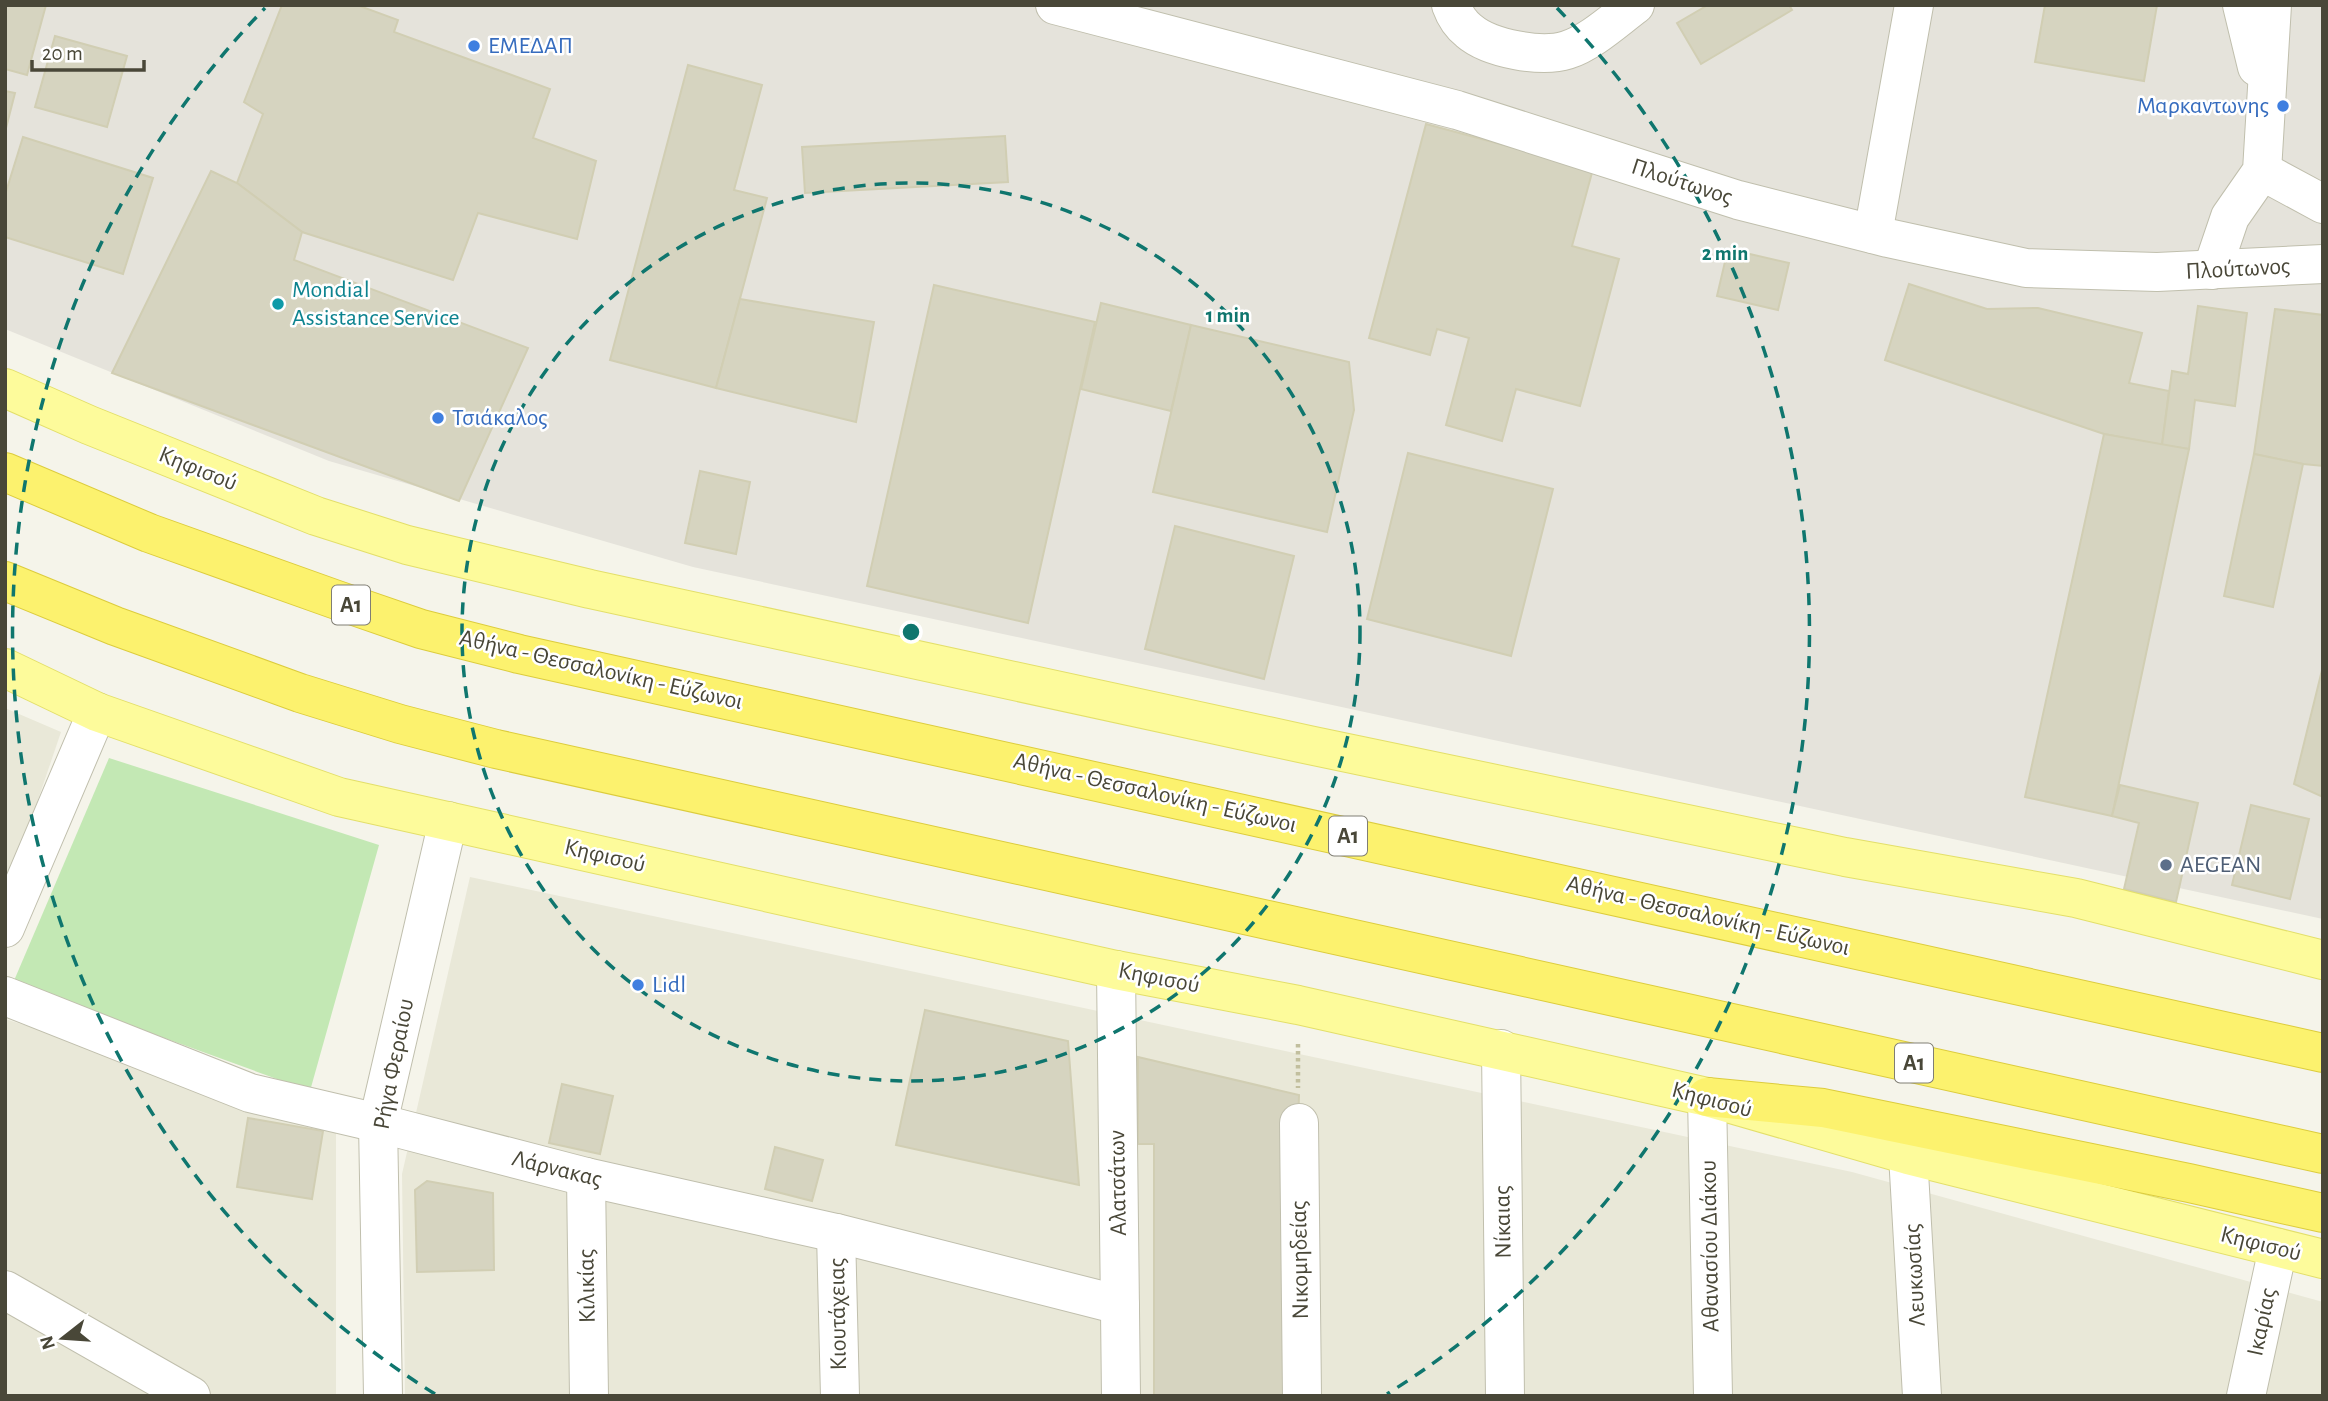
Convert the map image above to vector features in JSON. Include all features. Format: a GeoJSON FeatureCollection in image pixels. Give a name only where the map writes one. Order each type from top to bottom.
{"type":"FeatureCollection","features":[{"type":"Feature","properties":{"kind":"highway","name":"Αθήνα - Θεσσαλονίκη - Εύζωνοι"},"geometry":{"type":"LineString","coordinates":[[5,472],[149,533],[421,629],[519,653],[2323,1053]]}},
{"type":"Feature","properties":{"kind":"highway","name":"Α1"},"geometry":{"type":"LineString","coordinates":[[5,580],[115,626],[300,693],[400,724],[496,749],[2323,1154]]}},
{"type":"Feature","properties":{"kind":"highway"},"geometry":{"type":"LineString","coordinates":[[1707,1097],[1823,1108],[2323,1213]]}},
{"type":"Feature","properties":{"kind":"main road","name":"Κηφισού"},"geometry":{"type":"LineString","coordinates":[[5,388],[89,425],[316,516],[407,545],[590,589],[1309,745],[1845,857],[2076,898],[2323,960]]}},
{"type":"Feature","properties":{"kind":"main road","name":"Κηφισού"},"geometry":{"type":"LineString","coordinates":[[5,668],[97,712],[339,797],[1116,970],[1298,1005],[1501,1049],[1707,1097],[1908,1155],[2323,1259]]}},
{"type":"Feature","properties":{"kind":"street","name":"Πλούτωνος"},"geometry":{"type":"LineString","coordinates":[[1055,5],[1457,110],[1738,200],[2026,268],[2157,272],[2323,264]]}},
{"type":"Feature","properties":{"kind":"street"},"geometry":{"type":"LineString","coordinates":[[1451,5],[1457,20],[1471,33],[1490,43],[1546,53],[1569,50],[1635,5]]}},
{"type":"Feature","properties":{"kind":"street"},"geometry":{"type":"LineString","coordinates":[[1873,234],[1914,5]]}},
{"type":"Feature","properties":{"kind":"street"},"geometry":{"type":"LineString","coordinates":[[2242,5],[2267,103]]}},
{"type":"Feature","properties":{"kind":"street"},"geometry":{"type":"LineString","coordinates":[[2212,270],[2230,217],[2262,170],[2273,5]]}},
{"type":"Feature","properties":{"kind":"street"},"geometry":{"type":"LineString","coordinates":[[2262,170],[2323,204]]}},
{"type":"Feature","properties":{"kind":"street"},"geometry":{"type":"LineString","coordinates":[[5,928],[97,712]]}},
{"type":"Feature","properties":{"kind":"street","name":"Ρήγα Φεραίου"},"geometry":{"type":"LineString","coordinates":[[383,1396],[378,1123],[448,821]]}},
{"type":"Feature","properties":{"kind":"street","name":"Αλατσάτων"},"geometry":{"type":"LineString","coordinates":[[1116,970],[1121,1396]]}},
{"type":"Feature","properties":{"kind":"street","name":"Λάρνακας"},"geometry":{"type":"LineString","coordinates":[[5,996],[250,1093],[586,1177],[836,1233],[1120,1305]]}},
{"type":"Feature","properties":{"kind":"street","name":"Νίκαιας"},"geometry":{"type":"LineString","coordinates":[[1501,1049],[1505,1396]]}},
{"type":"Feature","properties":{"kind":"street","name":"Αθανασίου Διάκου"},"geometry":{"type":"LineString","coordinates":[[1707,1097],[1713,1396]]}},
{"type":"Feature","properties":{"kind":"street","name":"Νικομηδείας"},"geometry":{"type":"LineString","coordinates":[[1298,1123],[1302,1396]]}},
{"type":"Feature","properties":{"kind":"street","name":"Λευκωσίας"},"geometry":{"type":"LineString","coordinates":[[1908,1155],[1922,1396]]}},
{"type":"Feature","properties":{"kind":"street","name":"Κιλικίας"},"geometry":{"type":"LineString","coordinates":[[586,1177],[589,1396]]}},
{"type":"Feature","properties":{"kind":"street","name":"Κιουτάχειας"},"geometry":{"type":"LineString","coordinates":[[836,1233],[840,1396]]}},
{"type":"Feature","properties":{"kind":"street","name":"Ικαρίας"},"geometry":{"type":"LineString","coordinates":[[2246,1396],[2278,1248]]}},
{"type":"Feature","properties":{"kind":"street"},"geometry":{"type":"LineString","coordinates":[[5,1290],[191,1396]]}},
{"type":"Feature","properties":{"kind":"path"},"geometry":{"type":"LineString","coordinates":[[1298,1005],[1298,1123]]}},
{"type":"Feature","properties":{"kind":"shaded area"},"geometry":{"type":"Polygon","coordinates":[[[5,5],[2323,5],[2323,919],[693,567],[329,461],[5,329],[5,5]]]}},
{"type":"Feature","properties":{"kind":"shaded area"},"geometry":{"type":"Polygon","coordinates":[[[5,708],[61,732],[5,897],[5,708]]]}},
{"type":"Feature","properties":{"kind":"shaded area"},"geometry":{"type":"Polygon","coordinates":[[[470,877],[1852,1172],[2323,1302],[2323,1396],[405,1396],[402,1174],[470,877]]]}},
{"type":"Feature","properties":{"kind":"shaded area"},"geometry":{"type":"Polygon","coordinates":[[[5,1019],[336,1122],[336,1396],[5,1396],[5,1019]]]}},
{"type":"Feature","properties":{"kind":"green space"},"geometry":{"type":"Polygon","coordinates":[[[109,758],[379,845],[310,1091],[13,983],[109,758]]]}},
{"type":"Feature","properties":{"kind":"building"},"geometry":{"type":"Polygon","coordinates":[[[5,5],[46,5],[27,75],[5,69],[5,5]]]}},
{"type":"Feature","properties":{"kind":"building"},"geometry":{"type":"Polygon","coordinates":[[[282,5],[357,5],[398,20],[394,32],[550,89],[533,138],[596,161],[577,239],[478,213],[453,280],[302,232],[237,183],[263,114],[244,102],[282,5]]]}},
{"type":"Feature","properties":{"kind":"building"},"geometry":{"type":"Polygon","coordinates":[[[1708,5],[1789,5],[1792,10],[1701,64],[1677,23],[1708,5]]]}},
{"type":"Feature","properties":{"kind":"building"},"geometry":{"type":"Polygon","coordinates":[[[2045,5],[2157,5],[2144,81],[2035,62],[2045,5]]]}},
{"type":"Feature","properties":{"kind":"building"},"geometry":{"type":"Polygon","coordinates":[[[55,36],[127,56],[107,127],[35,107],[55,36]]]}},
{"type":"Feature","properties":{"kind":"building"},"geometry":{"type":"Polygon","coordinates":[[[688,65],[762,85],[734,190],[767,198],[716,388],[610,360],[688,65]]]}},
{"type":"Feature","properties":{"kind":"building"},"geometry":{"type":"Polygon","coordinates":[[[5,91],[15,93],[5,132],[5,91]]]}},
{"type":"Feature","properties":{"kind":"building"},"geometry":{"type":"Polygon","coordinates":[[[1426,124],[1593,169],[1572,246],[1619,259],[1580,406],[1516,389],[1502,441],[1446,425],[1469,338],[1437,329],[1430,355],[1369,338],[1426,124]]]}},
{"type":"Feature","properties":{"kind":"building"},"geometry":{"type":"Polygon","coordinates":[[[1005,136],[1008,182],[805,193],[802,147],[1005,136]]]}},
{"type":"Feature","properties":{"kind":"building"},"geometry":{"type":"Polygon","coordinates":[[[23,137],[153,178],[123,274],[5,237],[5,195],[23,137]]]}},
{"type":"Feature","properties":{"kind":"building","name":"Mondial Assistance Service"},"geometry":{"type":"Polygon","coordinates":[[[211,171],[237,183],[302,232],[294,260],[528,348],[459,501],[112,373],[211,171]]]}},
{"type":"Feature","properties":{"kind":"building"},"geometry":{"type":"Polygon","coordinates":[[[1728,249],[1789,263],[1778,310],[1717,296],[1728,249]]]}},
{"type":"Feature","properties":{"kind":"building"},"geometry":{"type":"Polygon","coordinates":[[[1909,284],[1987,309],[2038,308],[2142,333],[2129,383],[2169,391],[2162,445],[2104,434],[1885,360],[1909,284]]]}},
{"type":"Feature","properties":{"kind":"building"},"geometry":{"type":"Polygon","coordinates":[[[934,285],[1095,322],[1028,623],[867,586],[934,285]]]}},
{"type":"Feature","properties":{"kind":"building"},"geometry":{"type":"Polygon","coordinates":[[[740,299],[874,322],[856,422],[716,388],[740,299]]]}},
{"type":"Feature","properties":{"kind":"building"},"geometry":{"type":"Polygon","coordinates":[[[1101,303],[1191,325],[1171,411],[1081,389],[1101,303]]]}},
{"type":"Feature","properties":{"kind":"building"},"geometry":{"type":"Polygon","coordinates":[[[2198,306],[2247,313],[2235,406],[2195,400],[2189,449],[2162,445],[2172,371],[2188,374],[2198,306]]]}},
{"type":"Feature","properties":{"kind":"building"},"geometry":{"type":"Polygon","coordinates":[[[2275,309],[2323,315],[2323,466],[2254,454],[2275,309]]]}},
{"type":"Feature","properties":{"kind":"building"},"geometry":{"type":"Polygon","coordinates":[[[1191,325],[1349,362],[1354,410],[1327,532],[1153,492],[1191,325]]]}},
{"type":"Feature","properties":{"kind":"building"},"geometry":{"type":"Polygon","coordinates":[[[2104,434],[2189,449],[2112,816],[2025,797],[2104,434]]]}},
{"type":"Feature","properties":{"kind":"building"},"geometry":{"type":"Polygon","coordinates":[[[1408,453],[1553,489],[1511,656],[1367,619],[1408,453]]]}},
{"type":"Feature","properties":{"kind":"building"},"geometry":{"type":"Polygon","coordinates":[[[2254,454],[2303,464],[2273,607],[2224,596],[2254,454]]]}},
{"type":"Feature","properties":{"kind":"building"},"geometry":{"type":"Polygon","coordinates":[[[700,471],[750,482],[736,554],[685,543],[700,471]]]}},
{"type":"Feature","properties":{"kind":"building"},"geometry":{"type":"Polygon","coordinates":[[[1175,526],[1294,556],[1264,679],[1145,649],[1175,526]]]}},
{"type":"Feature","properties":{"kind":"building"},"geometry":{"type":"Polygon","coordinates":[[[2323,666],[2323,797],[2294,784],[2323,666]]]}},
{"type":"Feature","properties":{"kind":"building"},"geometry":{"type":"Polygon","coordinates":[[[2120,785],[2198,803],[2176,902],[2124,889],[2139,823],[2112,816],[2120,785]]]}},
{"type":"Feature","properties":{"kind":"building"},"geometry":{"type":"Polygon","coordinates":[[[2251,805],[2309,819],[2290,899],[2232,885],[2251,805]]]}},
{"type":"Feature","properties":{"kind":"building"},"geometry":{"type":"Polygon","coordinates":[[[925,1010],[1068,1041],[1079,1185],[896,1145],[925,1010]]]}},
{"type":"Feature","properties":{"kind":"building"},"geometry":{"type":"Polygon","coordinates":[[[1138,1057],[1299,1095],[1289,1396],[1154,1396],[1154,1144],[1138,1144],[1138,1057]]]}},
{"type":"Feature","properties":{"kind":"building"},"geometry":{"type":"Polygon","coordinates":[[[562,1084],[613,1096],[600,1154],[549,1143],[562,1084]]]}},
{"type":"Feature","properties":{"kind":"building"},"geometry":{"type":"Polygon","coordinates":[[[248,1118],[323,1131],[312,1199],[237,1187],[248,1118]]]}},
{"type":"Feature","properties":{"kind":"building"},"geometry":{"type":"Polygon","coordinates":[[[775,1147],[823,1160],[812,1201],[765,1189],[775,1147]]]}},
{"type":"Feature","properties":{"kind":"building"},"geometry":{"type":"Polygon","coordinates":[[[427,1181],[493,1193],[494,1270],[417,1272],[415,1190],[427,1181]]]}},
{"type":"Feature","properties":{"kind":"place","name":"ΕΜΕΔΑΠ"},"geometry":{"type":"Point","coordinates":[474,46]}},
{"type":"Feature","properties":{"kind":"place","name":"Μαρκαντωνης"},"geometry":{"type":"Point","coordinates":[2283,106]}},
{"type":"Feature","properties":{"kind":"place","name":"Mondial Assistance Service"},"geometry":{"type":"Point","coordinates":[278,304]}},
{"type":"Feature","properties":{"kind":"place","name":"Τσιάκαλος"},"geometry":{"type":"Point","coordinates":[438,418]}},
{"type":"Feature","properties":{"kind":"place","name":"AEGEAN"},"geometry":{"type":"Point","coordinates":[2166,865]}},
{"type":"Feature","properties":{"kind":"place","name":"Lidl"},"geometry":{"type":"Point","coordinates":[638,985]}}]}
